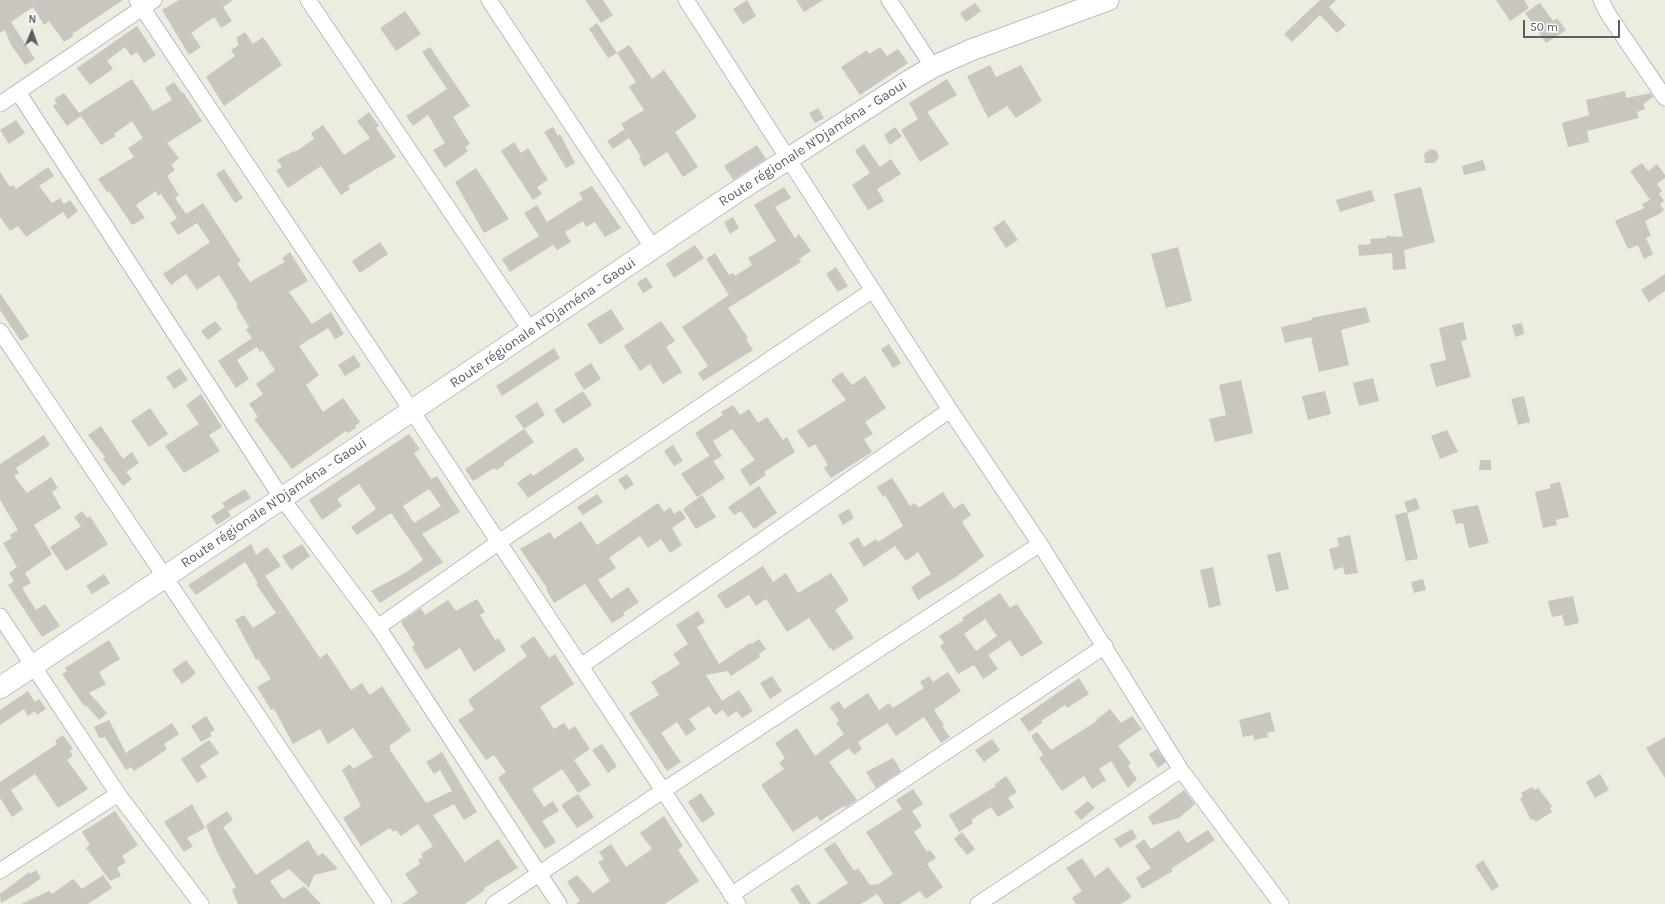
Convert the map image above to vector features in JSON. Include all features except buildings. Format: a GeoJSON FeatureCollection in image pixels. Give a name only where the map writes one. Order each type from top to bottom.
{"type":"FeatureCollection","features":[{"type":"Feature","properties":{"kind":"street"},"geometry":{"type":"LineString","coordinates":[[308,0],[531,331]]}},
{"type":"Feature","properties":{"kind":"street"},"geometry":{"type":"LineString","coordinates":[[489,0],[653,248]]}},
{"type":"Feature","properties":{"kind":"street"},"geometry":{"type":"LineString","coordinates":[[686,0],[950,410],[1040,544],[1181,770],[1275,902]]}},
{"type":"Feature","properties":{"kind":"street"},"geometry":{"type":"LineString","coordinates":[[889,0],[933,67]]}},
{"type":"Feature","properties":{"kind":"street","name":"Route régionale N'Djaména - Gaoui"},"geometry":{"type":"LineString","coordinates":[[0,688],[281,497],[412,411],[653,248],[788,159],[933,67],[1075,5],[1108,0]]}},
{"type":"Feature","properties":{"kind":"street"},"geometry":{"type":"LineString","coordinates":[[1601,0],[1608,14],[1665,98]]}},
{"type":"Feature","properties":{"kind":"street"},"geometry":{"type":"LineString","coordinates":[[0,104],[144,3],[412,411],[664,790],[734,900],[1105,646]]}},
{"type":"Feature","properties":{"kind":"street"},"geometry":{"type":"LineString","coordinates":[[18,92],[281,497],[378,627],[559,904]]}},
{"type":"Feature","properties":{"kind":"street"},"geometry":{"type":"LineString","coordinates":[[378,627],[500,542],[873,290]]}},
{"type":"Feature","properties":{"kind":"street"},"geometry":{"type":"LineString","coordinates":[[0,331],[384,904]]}},
{"type":"Feature","properties":{"kind":"street"},"geometry":{"type":"LineString","coordinates":[[581,666],[950,410]]}},
{"type":"Feature","properties":{"kind":"street"},"geometry":{"type":"LineString","coordinates":[[494,904],[538,873],[1040,544]]}},
{"type":"Feature","properties":{"kind":"street"},"geometry":{"type":"LineString","coordinates":[[0,616],[34,665],[118,794],[201,904]]}},
{"type":"Feature","properties":{"kind":"street"},"geometry":{"type":"LineString","coordinates":[[978,904],[1181,770]]}},
{"type":"Feature","properties":{"kind":"street"},"geometry":{"type":"LineString","coordinates":[[0,870],[118,794]]}}]}
